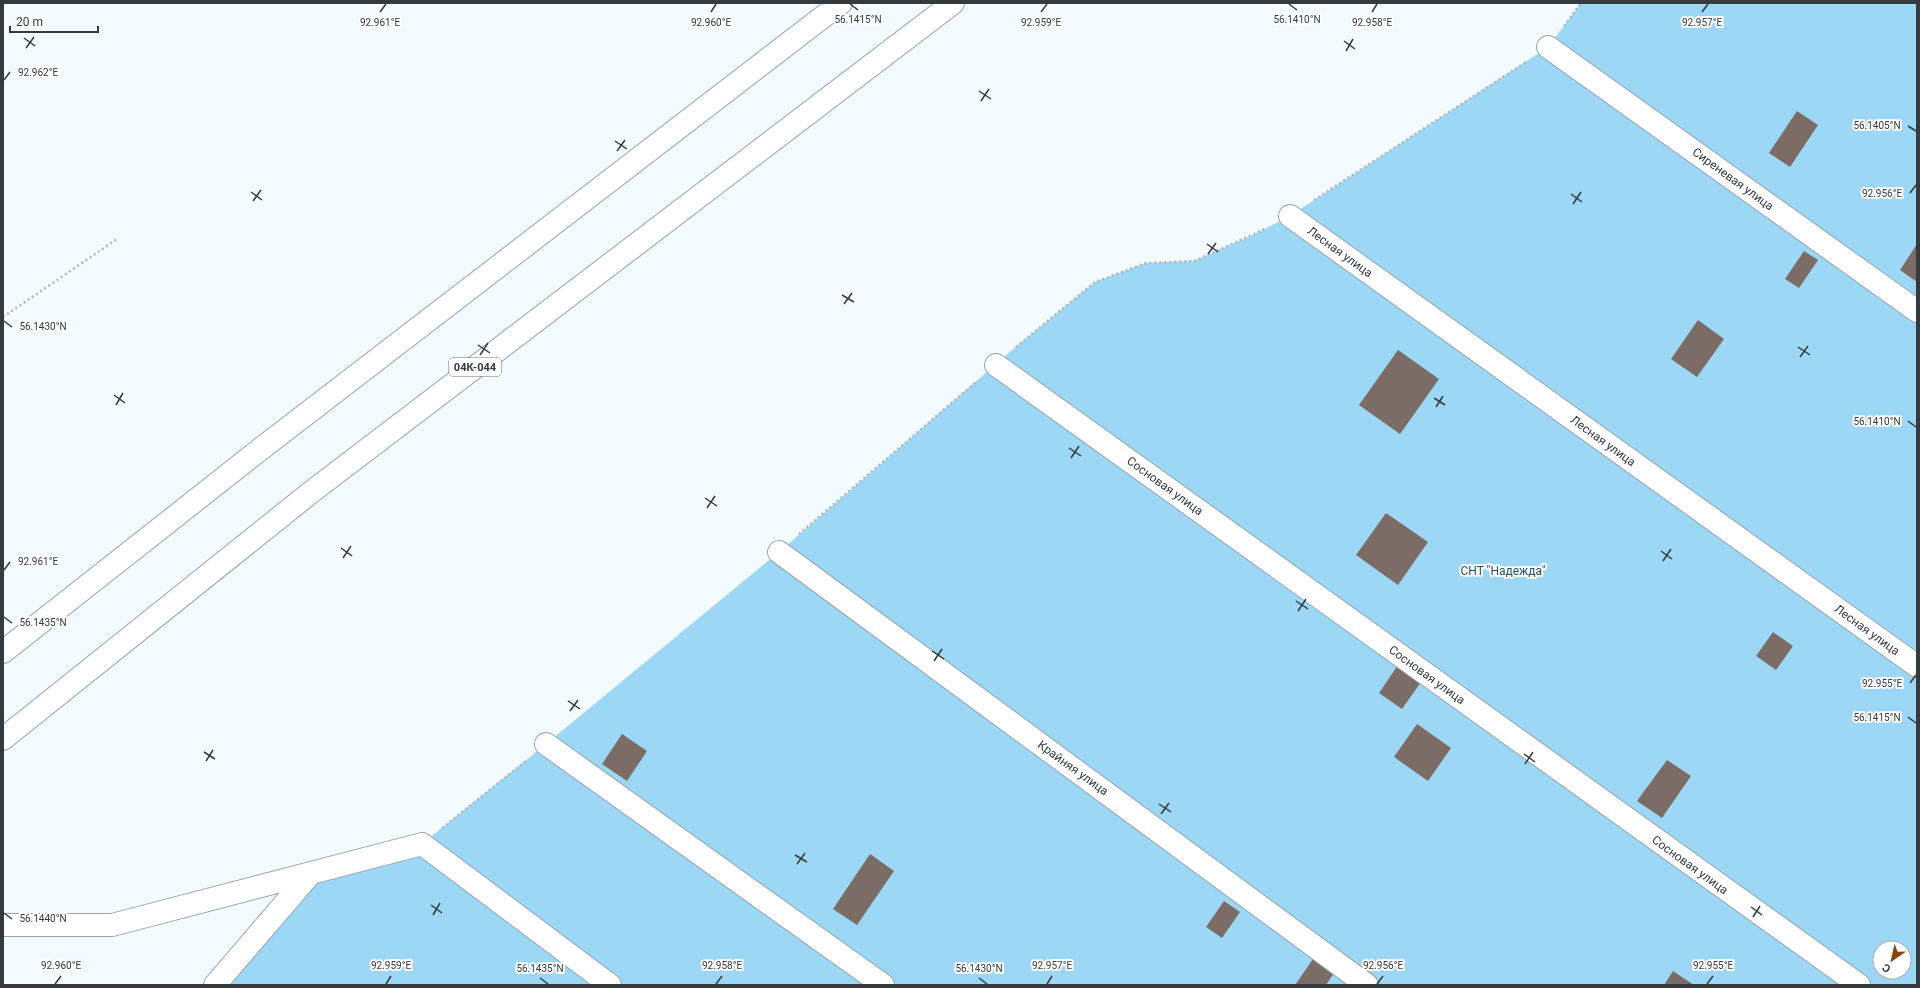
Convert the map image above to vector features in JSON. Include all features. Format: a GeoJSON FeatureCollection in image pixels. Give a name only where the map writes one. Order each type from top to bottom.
{"type":"FeatureCollection","features":[{"type":"Feature","properties":{"kind":"street"},"geometry":{"type":"LineString","coordinates":[[3,652],[262,448],[841,3]]}},
{"type":"Feature","properties":{"kind":"street","name":"04К-044"},"geometry":{"type":"LineString","coordinates":[[3,739],[310,493],[953,3]]}},
{"type":"Feature","properties":{"kind":"street","name":"Сиреневая улица"},"geometry":{"type":"LineString","coordinates":[[1548,46],[1917,310]]}},
{"type":"Feature","properties":{"kind":"street","name":"Лесная улица"},"geometry":{"type":"LineString","coordinates":[[1290,216],[1917,666]]}},
{"type":"Feature","properties":{"kind":"street","name":"Сосновая улица"},"geometry":{"type":"LineString","coordinates":[[996,365],[1860,985]]}},
{"type":"Feature","properties":{"kind":"street","name":"Крайняя улица"},"geometry":{"type":"LineString","coordinates":[[779,552],[1367,985]]}},
{"type":"Feature","properties":{"kind":"street"},"geometry":{"type":"LineString","coordinates":[[546,744],[883,985]]}},
{"type":"Feature","properties":{"kind":"street"},"geometry":{"type":"LineString","coordinates":[[3,925],[112,925],[422,844],[610,985]]}},
{"type":"Feature","properties":{"kind":"street"},"geometry":{"type":"LineString","coordinates":[[215,985],[311,873]]}},
{"type":"Feature","properties":{"kind":"path"},"geometry":{"type":"LineString","coordinates":[[779,552],[996,365],[1095,282],[1146,263],[1194,261],[1255,234],[1290,216],[1548,46],[1581,3]]}},
{"type":"Feature","properties":{"kind":"path"},"geometry":{"type":"LineString","coordinates":[[3,317],[117,239]]}},
{"type":"Feature","properties":{"kind":"path"},"geometry":{"type":"LineString","coordinates":[[422,844],[546,744]]}},
{"type":"Feature","properties":{"kind":"green space","name":"СНТ \"Надежда\""},"geometry":{"type":"Polygon","coordinates":[[[1581,3],[1917,3],[1917,985],[215,985],[311,873],[422,844],[779,552],[1017,346],[1095,282],[1146,263],[1194,261],[1255,234],[1290,216],[1548,47],[1581,3]]]}},
{"type":"Feature","properties":{"kind":"building"},"geometry":{"type":"Polygon","coordinates":[[[1797,111],[1818,125],[1790,167],[1769,153],[1797,111]]]}},
{"type":"Feature","properties":{"kind":"building"},"geometry":{"type":"Polygon","coordinates":[[[1917,244],[1917,282],[1900,270],[1917,244]]]}},
{"type":"Feature","properties":{"kind":"building"},"geometry":{"type":"Polygon","coordinates":[[[1804,251],[1818,260],[1799,288],[1785,279],[1804,251]]]}},
{"type":"Feature","properties":{"kind":"building"},"geometry":{"type":"Polygon","coordinates":[[[1698,320],[1724,339],[1697,377],[1671,359],[1698,320]]]}},
{"type":"Feature","properties":{"kind":"building"},"geometry":{"type":"Polygon","coordinates":[[[1398,350],[1439,379],[1400,434],[1359,405],[1398,350]]]}},
{"type":"Feature","properties":{"kind":"building"},"geometry":{"type":"Polygon","coordinates":[[[1386,513],[1428,542],[1398,585],[1356,555],[1386,513]]]}},
{"type":"Feature","properties":{"kind":"building"},"geometry":{"type":"Polygon","coordinates":[[[1773,632],[1793,646],[1776,670],[1756,656],[1773,632]]]}},
{"type":"Feature","properties":{"kind":"building"},"geometry":{"type":"Polygon","coordinates":[[[1398,665],[1421,682],[1402,709],[1379,693],[1398,665]]]}},
{"type":"Feature","properties":{"kind":"building"},"geometry":{"type":"Polygon","coordinates":[[[1417,724],[1451,748],[1428,781],[1394,757],[1417,724]]]}},
{"type":"Feature","properties":{"kind":"building"},"geometry":{"type":"Polygon","coordinates":[[[622,734],[647,751],[627,781],[602,764],[622,734]]]}},
{"type":"Feature","properties":{"kind":"building"},"geometry":{"type":"Polygon","coordinates":[[[1667,760],[1691,776],[1662,818],[1637,801],[1667,760]]]}},
{"type":"Feature","properties":{"kind":"building"},"geometry":{"type":"Polygon","coordinates":[[[870,854],[894,871],[857,925],[833,909],[870,854]]]}},
{"type":"Feature","properties":{"kind":"building"},"geometry":{"type":"Polygon","coordinates":[[[1224,901],[1240,912],[1222,938],[1206,927],[1224,901]]]}},
{"type":"Feature","properties":{"kind":"building"},"geometry":{"type":"Polygon","coordinates":[[[1313,959],[1334,973],[1326,985],[1295,985],[1313,959]]]}},
{"type":"Feature","properties":{"kind":"building"},"geometry":{"type":"Polygon","coordinates":[[[1673,971],[1694,985],[1664,985],[1673,971]]]}}]}
